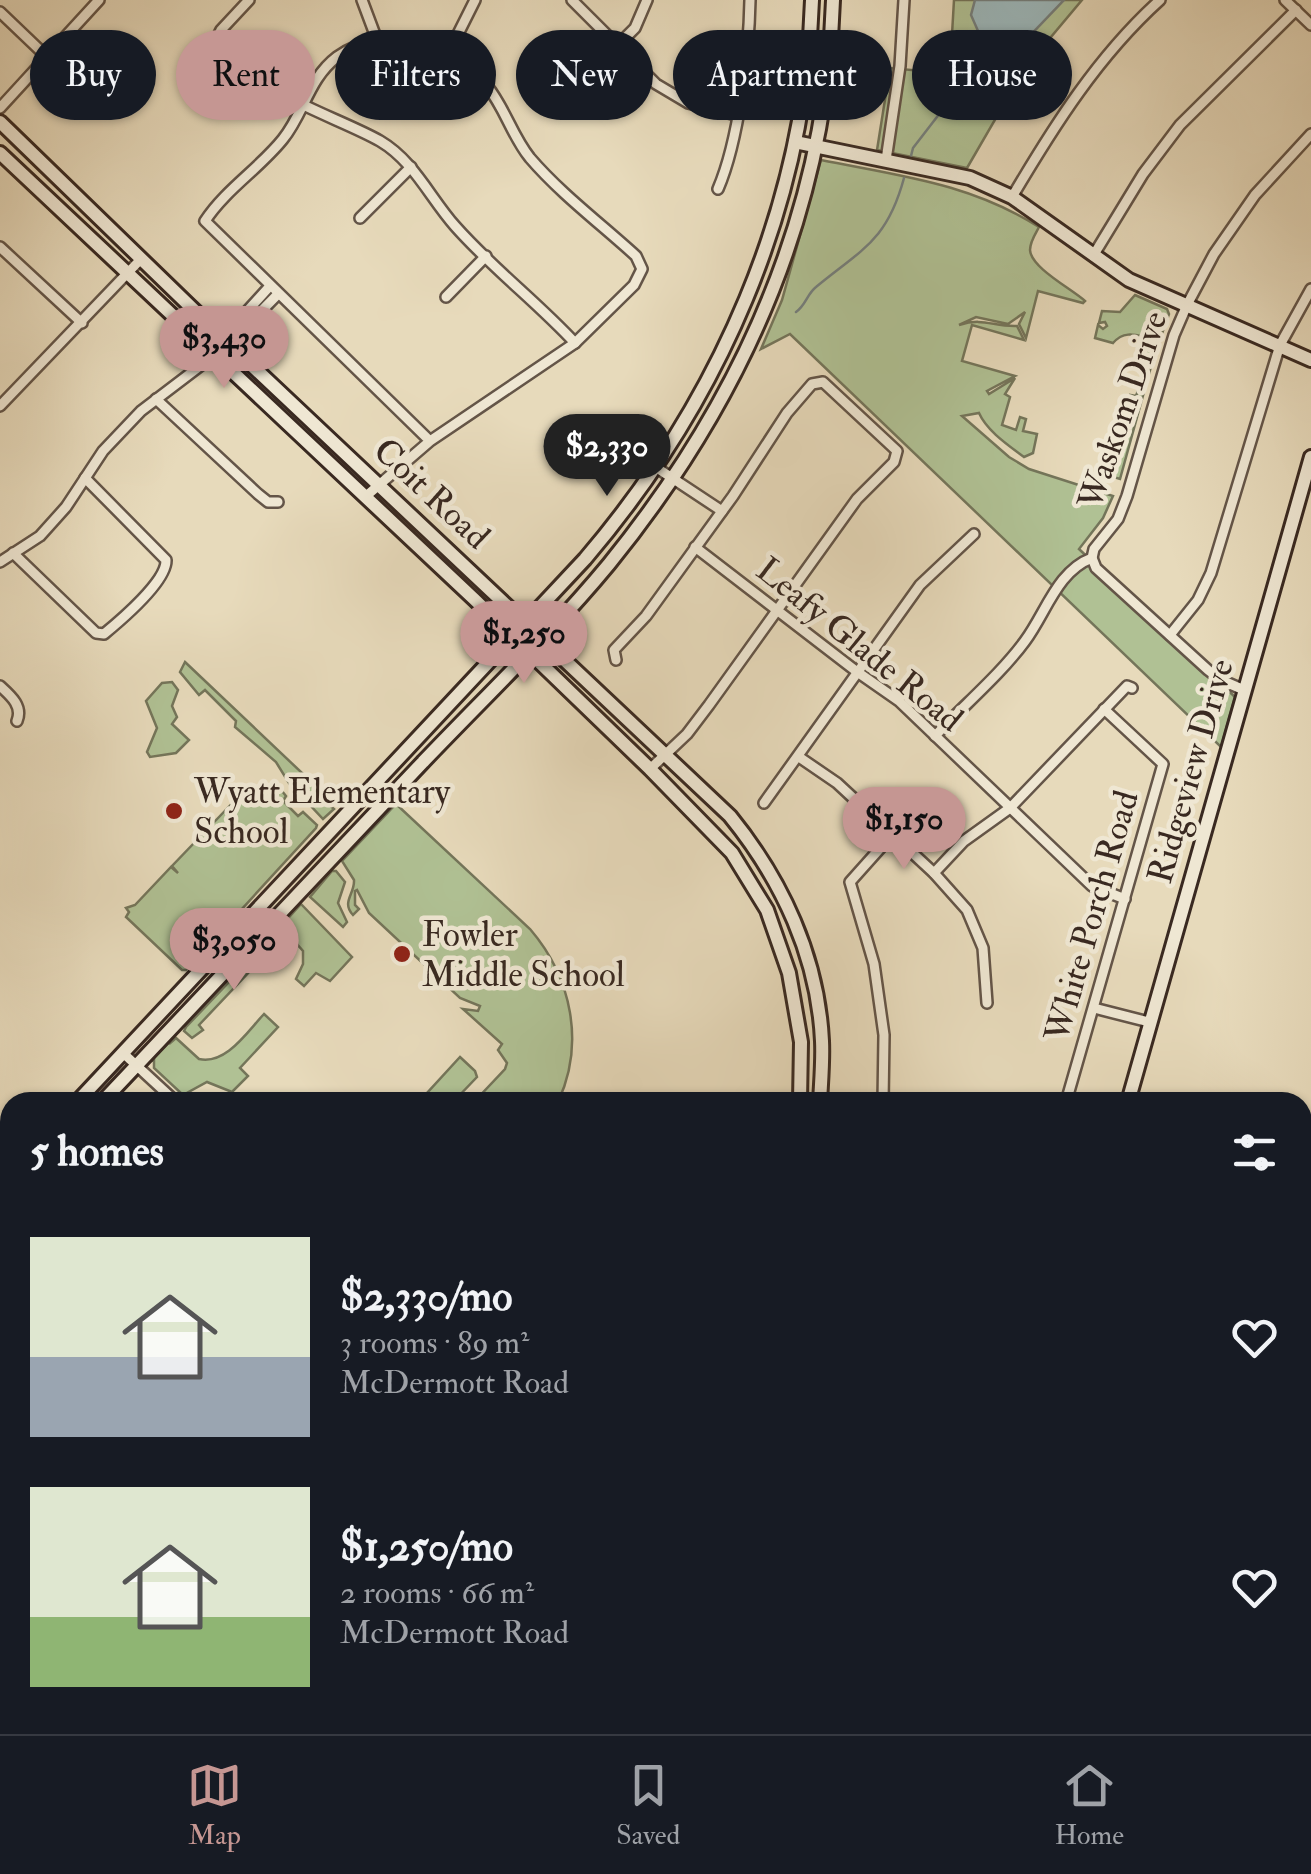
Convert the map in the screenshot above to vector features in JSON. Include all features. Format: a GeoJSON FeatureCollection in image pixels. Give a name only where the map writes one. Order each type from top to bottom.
{"type":"FeatureCollection","features":[{"type":"Feature","properties":{"kind":"main road"},"geometry":{"type":"LineString","coordinates":[[87,1092],[588,555],[658,468],[715,370],[748,297],[782,198],[802,107],[812,0]]}},
{"type":"Feature","properties":{"kind":"main road"},"geometry":{"type":"LineString","coordinates":[[111,1092],[606,568],[672,478],[736,375],[768,307],[804,197],[816,146],[826,91],[833,0]]}},
{"type":"Feature","properties":{"kind":"main road","name":"Coit Road"},"geometry":{"type":"LineString","coordinates":[[0,122],[730,816],[762,856],[811,960],[822,1040],[820,1092]]}},
{"type":"Feature","properties":{"kind":"main road"},"geometry":{"type":"LineString","coordinates":[[795,142],[970,178],[1012,197],[1129,280],[1311,360]]}},
{"type":"Feature","properties":{"kind":"main road","name":"Coit Road"},"geometry":{"type":"LineString","coordinates":[[0,153],[528,651],[732,854],[767,910],[782,948],[801,1042],[800,1092]]}},
{"type":"Feature","properties":{"kind":"main road","name":"Ridgeview Drive"},"geometry":{"type":"LineString","coordinates":[[1131,1092],[1311,458]]}},
{"type":"Feature","properties":{"kind":"main road"},"geometry":{"type":"LineString","coordinates":[[415,544],[426,537],[442,553],[453,554]]}},
{"type":"Feature","properties":{"kind":"main road"},"geometry":{"type":"LineString","coordinates":[[384,774],[398,788]]}},
{"type":"Feature","properties":{"kind":"main road"},"geometry":{"type":"LineString","coordinates":[[287,878],[301,892]]}},
{"type":"Feature","properties":{"kind":"street"},"geometry":{"type":"LineString","coordinates":[[71,30],[99,0]]}},
{"type":"Feature","properties":{"kind":"street"},"geometry":{"type":"LineString","coordinates":[[223,30],[249,0]]}},
{"type":"Feature","properties":{"kind":"street"},"geometry":{"type":"LineString","coordinates":[[362,0],[373,30]]}},
{"type":"Feature","properties":{"kind":"street"},"geometry":{"type":"LineString","coordinates":[[460,30],[475,0]]}},
{"type":"Feature","properties":{"kind":"street"},"geometry":{"type":"LineString","coordinates":[[572,0],[604,30]]}},
{"type":"Feature","properties":{"kind":"street"},"geometry":{"type":"LineString","coordinates":[[633,30],[647,0]]}},
{"type":"Feature","properties":{"kind":"street"},"geometry":{"type":"LineString","coordinates":[[749,30],[750,0]]}},
{"type":"Feature","properties":{"kind":"street"},"geometry":{"type":"LineString","coordinates":[[891,161],[904,0]]}},
{"type":"Feature","properties":{"kind":"street"},"geometry":{"type":"LineString","coordinates":[[1012,197],[1054,126],[1098,66],[1160,0]]}},
{"type":"Feature","properties":{"kind":"street"},"geometry":{"type":"LineString","coordinates":[[1285,0],[1311,24]]}},
{"type":"Feature","properties":{"kind":"street"},"geometry":{"type":"LineString","coordinates":[[1094,256],[1144,174],[1180,125],[1296,10]]}},
{"type":"Feature","properties":{"kind":"street"},"geometry":{"type":"LineString","coordinates":[[0,12],[30,41]]}},
{"type":"Feature","properties":{"kind":"street"},"geometry":{"type":"LineString","coordinates":[[315,83],[335,60]]}},
{"type":"Feature","properties":{"kind":"street"},"geometry":{"type":"LineString","coordinates":[[0,108],[30,74]]}},
{"type":"Feature","properties":{"kind":"street"},"geometry":{"type":"LineString","coordinates":[[365,496],[430,441],[575,343],[634,286],[642,269],[636,256],[533,161],[496,100]]}},
{"type":"Feature","properties":{"kind":"street"},"geometry":{"type":"LineString","coordinates":[[315,110],[387,144],[411,166],[456,228],[575,343]]}},
{"type":"Feature","properties":{"kind":"street"},"geometry":{"type":"LineString","coordinates":[[293,120],[285,137],[205,222],[430,441]]}},
{"type":"Feature","properties":{"kind":"street"},"geometry":{"type":"LineString","coordinates":[[718,189],[735,120]]}},
{"type":"Feature","properties":{"kind":"street","name":"Waskom Drive"},"geometry":{"type":"LineString","coordinates":[[934,736],[1024,642],[1070,572],[1078,563],[1092,558],[1094,549],[1118,519],[1174,335],[1187,305],[1214,254],[1254,195],[1311,134]]}},
{"type":"Feature","properties":{"kind":"street"},"geometry":{"type":"LineString","coordinates":[[360,218],[411,166]]}},
{"type":"Feature","properties":{"kind":"street"},"geometry":{"type":"LineString","coordinates":[[1,250],[82,323]]}},
{"type":"Feature","properties":{"kind":"street"},"geometry":{"type":"LineString","coordinates":[[446,297],[486,256]]}},
{"type":"Feature","properties":{"kind":"street"},"geometry":{"type":"LineString","coordinates":[[0,406],[141,259]]}},
{"type":"Feature","properties":{"kind":"street"},"geometry":{"type":"LineString","coordinates":[[1170,635],[1198,600],[1211,574],[1280,345],[1311,289]]}},
{"type":"Feature","properties":{"kind":"street"},"geometry":{"type":"LineString","coordinates":[[0,562],[40,536],[66,507],[104,452],[156,399],[198,369],[274,290]]}},
{"type":"Feature","properties":{"kind":"street"},"geometry":{"type":"LineString","coordinates":[[616,660],[614,650],[646,616],[787,413],[812,384],[823,382],[897,452],[894,462],[856,499],[709,705],[650,769]]}},
{"type":"Feature","properties":{"kind":"street"},"geometry":{"type":"LineString","coordinates":[[156,399],[258,494],[268,502],[278,502]]}},
{"type":"Feature","properties":{"kind":"street"},"geometry":{"type":"LineString","coordinates":[[658,468],[722,511]]}},
{"type":"Feature","properties":{"kind":"street"},"geometry":{"type":"LineString","coordinates":[[13,553],[96,633],[104,634],[120,621],[158,582],[166,570],[166,560],[85,478]]}},
{"type":"Feature","properties":{"kind":"street"},"geometry":{"type":"LineString","coordinates":[[764,804],[920,585],[974,534]]}},
{"type":"Feature","properties":{"kind":"street","name":"Leafy Glade Road"},"geometry":{"type":"LineString","coordinates":[[695,547],[899,701],[1092,886],[1125,899]]}},
{"type":"Feature","properties":{"kind":"street"},"geometry":{"type":"LineString","coordinates":[[1092,558],[1096,568],[1220,680],[1244,690]]}},
{"type":"Feature","properties":{"kind":"street"},"geometry":{"type":"LineString","coordinates":[[0,686],[18,704],[17,721]]}},
{"type":"Feature","properties":{"kind":"street"},"geometry":{"type":"LineString","coordinates":[[934,872],[964,841],[1010,808],[1127,686],[1132,688]]}},
{"type":"Feature","properties":{"kind":"street","name":"White Porch Road"},"geometry":{"type":"LineString","coordinates":[[1069,1092],[1163,764],[1104,709]]}},
{"type":"Feature","properties":{"kind":"street"},"geometry":{"type":"LineString","coordinates":[[799,757],[837,783],[934,872],[967,910],[983,948],[987,1003]]}},
{"type":"Feature","properties":{"kind":"street"},"geometry":{"type":"LineString","coordinates":[[883,1092],[884,1034],[874,964],[850,882],[892,835]]}},
{"type":"Feature","properties":{"kind":"street"},"geometry":{"type":"LineString","coordinates":[[1094,1008],[1149,1022]]}},
{"type":"Feature","properties":{"kind":"street"},"geometry":{"type":"LineString","coordinates":[[123,1054],[165,1092]]}},
{"type":"Feature","properties":{"kind":"green space"},"geometry":{"type":"Polygon","coordinates":[[[954,0],[1082,0],[1057,30],[952,30],[954,0]]]}},
{"type":"Feature","properties":{"kind":"green space"},"geometry":{"type":"Polygon","coordinates":[[[892,68],[912,70],[912,120],[995,120],[967,168],[877,150],[882,120],[892,120],[892,68]]]}},
{"type":"Feature","properties":{"kind":"green space"},"geometry":{"type":"Polygon","coordinates":[[[821,160],[960,191],[987,200],[1039,227],[1031,243],[1032,257],[1044,271],[1085,301],[1038,291],[1026,338],[1019,324],[1025,312],[1008,324],[976,317],[959,325],[975,322],[1017,326],[1024,340],[972,325],[962,361],[1015,376],[987,391],[989,394],[1015,378],[1005,394],[1010,397],[1002,425],[1016,430],[1020,417],[1026,419],[1023,431],[1037,434],[1033,453],[1024,457],[1005,443],[979,413],[962,416],[1029,469],[1113,496],[1103,518],[1079,549],[1235,697],[1221,747],[790,334],[761,349],[782,300],[821,160]]]}},
{"type":"Feature","properties":{"kind":"green space"},"geometry":{"type":"Polygon","coordinates":[[[1135,295],[1167,309],[1169,314],[1160,339],[1124,335],[1113,343],[1095,338],[1098,325],[1103,329],[1107,326],[1105,322],[1099,323],[1102,311],[1120,312],[1135,295]]]}},
{"type":"Feature","properties":{"kind":"green space"},"geometry":{"type":"Polygon","coordinates":[[[1146,349],[1155,352],[1120,479],[1107,475],[1115,469],[1134,403],[1128,400],[1130,395],[1136,396],[1147,366],[1139,363],[1146,349]]]}},
{"type":"Feature","properties":{"kind":"green space"},"geometry":{"type":"Polygon","coordinates":[[[185,662],[321,791],[318,795],[334,809],[323,819],[310,805],[313,800],[297,786],[292,788],[276,762],[235,727],[236,721],[205,690],[199,695],[180,672],[185,662]]]}},
{"type":"Feature","properties":{"kind":"green space"},"geometry":{"type":"Polygon","coordinates":[[[172,682],[178,690],[172,706],[177,717],[172,724],[189,740],[176,753],[150,757],[147,752],[157,728],[146,701],[162,683],[172,682]]]}},
{"type":"Feature","properties":{"kind":"green space"},"geometry":{"type":"Polygon","coordinates":[[[262,785],[278,786],[286,796],[283,801],[298,816],[303,812],[316,828],[182,970],[126,917],[126,908],[135,905],[171,867],[178,873],[172,866],[243,792],[249,799],[260,787],[263,789],[257,795],[263,800],[269,793],[262,785]]]}},
{"type":"Feature","properties":{"kind":"green space"},"geometry":{"type":"Polygon","coordinates":[[[396,804],[530,929],[556,969],[570,1012],[571,1057],[562,1092],[483,1092],[507,1063],[498,1050],[502,1044],[463,1009],[478,1011],[480,1006],[460,998],[369,913],[357,890],[355,905],[359,909],[353,915],[348,902],[354,880],[342,861],[396,804]]]}},
{"type":"Feature","properties":{"kind":"green space"},"geometry":{"type":"Polygon","coordinates":[[[332,871],[345,882],[338,903],[347,922],[343,927],[310,897],[332,871]]]}},
{"type":"Feature","properties":{"kind":"green space"},"geometry":{"type":"Polygon","coordinates":[[[301,904],[352,957],[330,981],[316,973],[304,986],[296,979],[303,964],[303,951],[281,926],[301,904]]]}},
{"type":"Feature","properties":{"kind":"green space"},"geometry":{"type":"Polygon","coordinates":[[[273,936],[281,947],[274,955],[269,951],[199,1025],[203,1030],[192,1038],[184,1031],[186,1027],[273,936]]]}},
{"type":"Feature","properties":{"kind":"green space"},"geometry":{"type":"Polygon","coordinates":[[[264,1014],[278,1027],[240,1068],[248,1076],[232,1092],[207,1082],[189,1092],[180,1092],[151,1061],[174,1037],[169,1044],[176,1038],[199,1059],[218,1057],[235,1046],[264,1014]]]}},
{"type":"Feature","properties":{"kind":"green space"},"geometry":{"type":"Polygon","coordinates":[[[460,1057],[475,1071],[477,1077],[463,1092],[428,1092],[460,1057]]]}},
{"type":"Feature","properties":{"kind":"water"},"geometry":{"type":"Polygon","coordinates":[[[975,0],[1064,0],[1035,30],[978,30],[971,15],[975,0]]]}},
{"type":"Feature","properties":{"kind":"waterway"},"geometry":{"type":"LineString","coordinates":[[911,156],[935,120]]}},
{"type":"Feature","properties":{"kind":"waterway"},"geometry":{"type":"LineString","coordinates":[[796,312],[813,290],[881,230],[904,178]]}},
{"type":"Feature","properties":{"kind":"place","name":"Wyatt Elementary School"},"geometry":{"type":"Point","coordinates":[174,811]}},
{"type":"Feature","properties":{"kind":"place","name":"Fowler Middle School"},"geometry":{"type":"Point","coordinates":[402,954]}}]}
